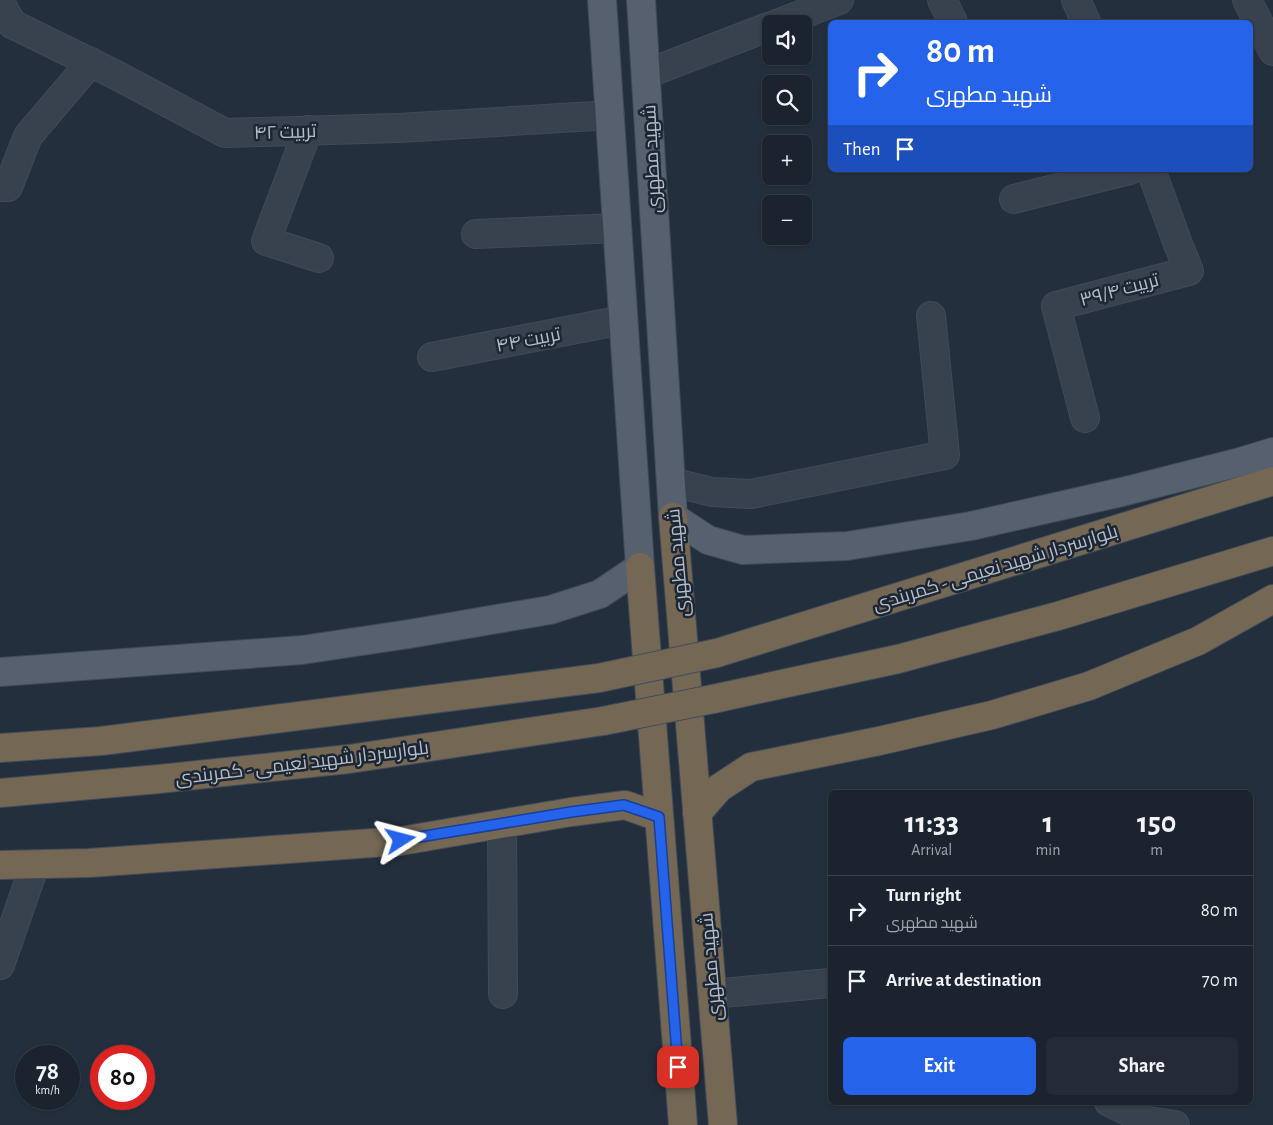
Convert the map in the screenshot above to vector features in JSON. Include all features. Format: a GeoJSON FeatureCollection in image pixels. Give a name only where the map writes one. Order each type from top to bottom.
{"type":"FeatureCollection","features":[{"type":"Feature","properties":{"kind":"highway","name":"بلوارسردار شهید نعیمی - کمربندی"},"geometry":{"type":"LineString","coordinates":[[0,748],[101,741],[599,678],[716,653],[1273,481]]}},
{"type":"Feature","properties":{"kind":"highway","name":"شهید مطهری"},"geometry":{"type":"LineString","coordinates":[[673,517],[723,1125]]}},
{"type":"Feature","properties":{"kind":"highway","name":"بلوارسردار شهید نعیمی - کمربندی"},"geometry":{"type":"LineString","coordinates":[[0,793],[159,779],[348,759],[603,721],[898,659],[1058,616],[1273,551]]}},
{"type":"Feature","properties":{"kind":"highway","name":"شهید مطهری"},"geometry":{"type":"LineString","coordinates":[[640,567],[683,1125]]}},
{"type":"Feature","properties":{"kind":"highway"},"geometry":{"type":"LineString","coordinates":[[697,813],[719,788],[751,767],[879,741],[992,715],[1089,686],[1198,641],[1273,599]]}},
{"type":"Feature","properties":{"kind":"highway"},"geometry":{"type":"LineString","coordinates":[[0,865],[89,863],[401,840],[624,805],[659,817]]}},
{"type":"Feature","properties":{"kind":"main road","name":"شهید مطهری"},"geometry":{"type":"LineString","coordinates":[[602,0],[640,567]]}},
{"type":"Feature","properties":{"kind":"main road","name":"شهید مطهری"},"geometry":{"type":"LineString","coordinates":[[641,0],[673,517]]}},
{"type":"Feature","properties":{"kind":"main road"},"geometry":{"type":"LineString","coordinates":[[615,194],[653,193]]}},
{"type":"Feature","properties":{"kind":"main road"},"geometry":{"type":"LineString","coordinates":[[673,517],[708,540],[743,550],[847,546],[971,526],[1122,492],[1273,452]]}},
{"type":"Feature","properties":{"kind":"main road"},"geometry":{"type":"LineString","coordinates":[[0,672],[302,650],[409,634],[550,610],[600,594],[640,567]]}},
{"type":"Feature","properties":{"kind":"street"},"geometry":{"type":"LineString","coordinates":[[800,15],[839,0]]}},
{"type":"Feature","properties":{"kind":"street"},"geometry":{"type":"LineString","coordinates":[[942,0],[952,20]]}},
{"type":"Feature","properties":{"kind":"street"},"geometry":{"type":"LineString","coordinates":[[1076,0],[1085,20]]}},
{"type":"Feature","properties":{"kind":"street"},"geometry":{"type":"LineString","coordinates":[[1247,0],[1273,51]]}},
{"type":"Feature","properties":{"kind":"street","name":"تربیت ۴۲"},"geometry":{"type":"LineString","coordinates":[[4,18],[225,133],[398,128],[610,115]]}},
{"type":"Feature","properties":{"kind":"street"},"geometry":{"type":"LineString","coordinates":[[646,74],[762,29]]}},
{"type":"Feature","properties":{"kind":"street"},"geometry":{"type":"LineString","coordinates":[[0,187],[8,188],[28,136],[91,62]]}},
{"type":"Feature","properties":{"kind":"street"},"geometry":{"type":"LineString","coordinates":[[308,130],[266,241],[319,258]]}},
{"type":"Feature","properties":{"kind":"street"},"geometry":{"type":"LineString","coordinates":[[1014,199],[1122,172]]}},
{"type":"Feature","properties":{"kind":"street","name":"تربيت ۳۹/۴"},"geometry":{"type":"LineString","coordinates":[[1085,418],[1056,306],[1189,271],[1152,172]]}},
{"type":"Feature","properties":{"kind":"street"},"geometry":{"type":"LineString","coordinates":[[476,234],[617,228]]}},
{"type":"Feature","properties":{"kind":"street"},"geometry":{"type":"LineString","coordinates":[[670,482],[712,492],[751,494],[945,455],[931,316]]}},
{"type":"Feature","properties":{"kind":"street","name":"تربیت ۴۴"},"geometry":{"type":"LineString","coordinates":[[432,357],[624,320]]}},
{"type":"Feature","properties":{"kind":"street"},"geometry":{"type":"LineString","coordinates":[[502,824],[503,994]]}},
{"type":"Feature","properties":{"kind":"street"},"geometry":{"type":"LineString","coordinates":[[0,965],[35,864]]}},
{"type":"Feature","properties":{"kind":"street"},"geometry":{"type":"LineString","coordinates":[[712,994],[828,983]]}},
{"type":"Feature","properties":{"kind":"street"},"geometry":{"type":"LineString","coordinates":[[1115,1105],[1148,1121],[1175,1125]]}},
{"type":"Feature","properties":{"kind":"route"},"geometry":{"type":"LineString","coordinates":[[401,840],[624,805],[659,817],[678,1067]]}}]}
